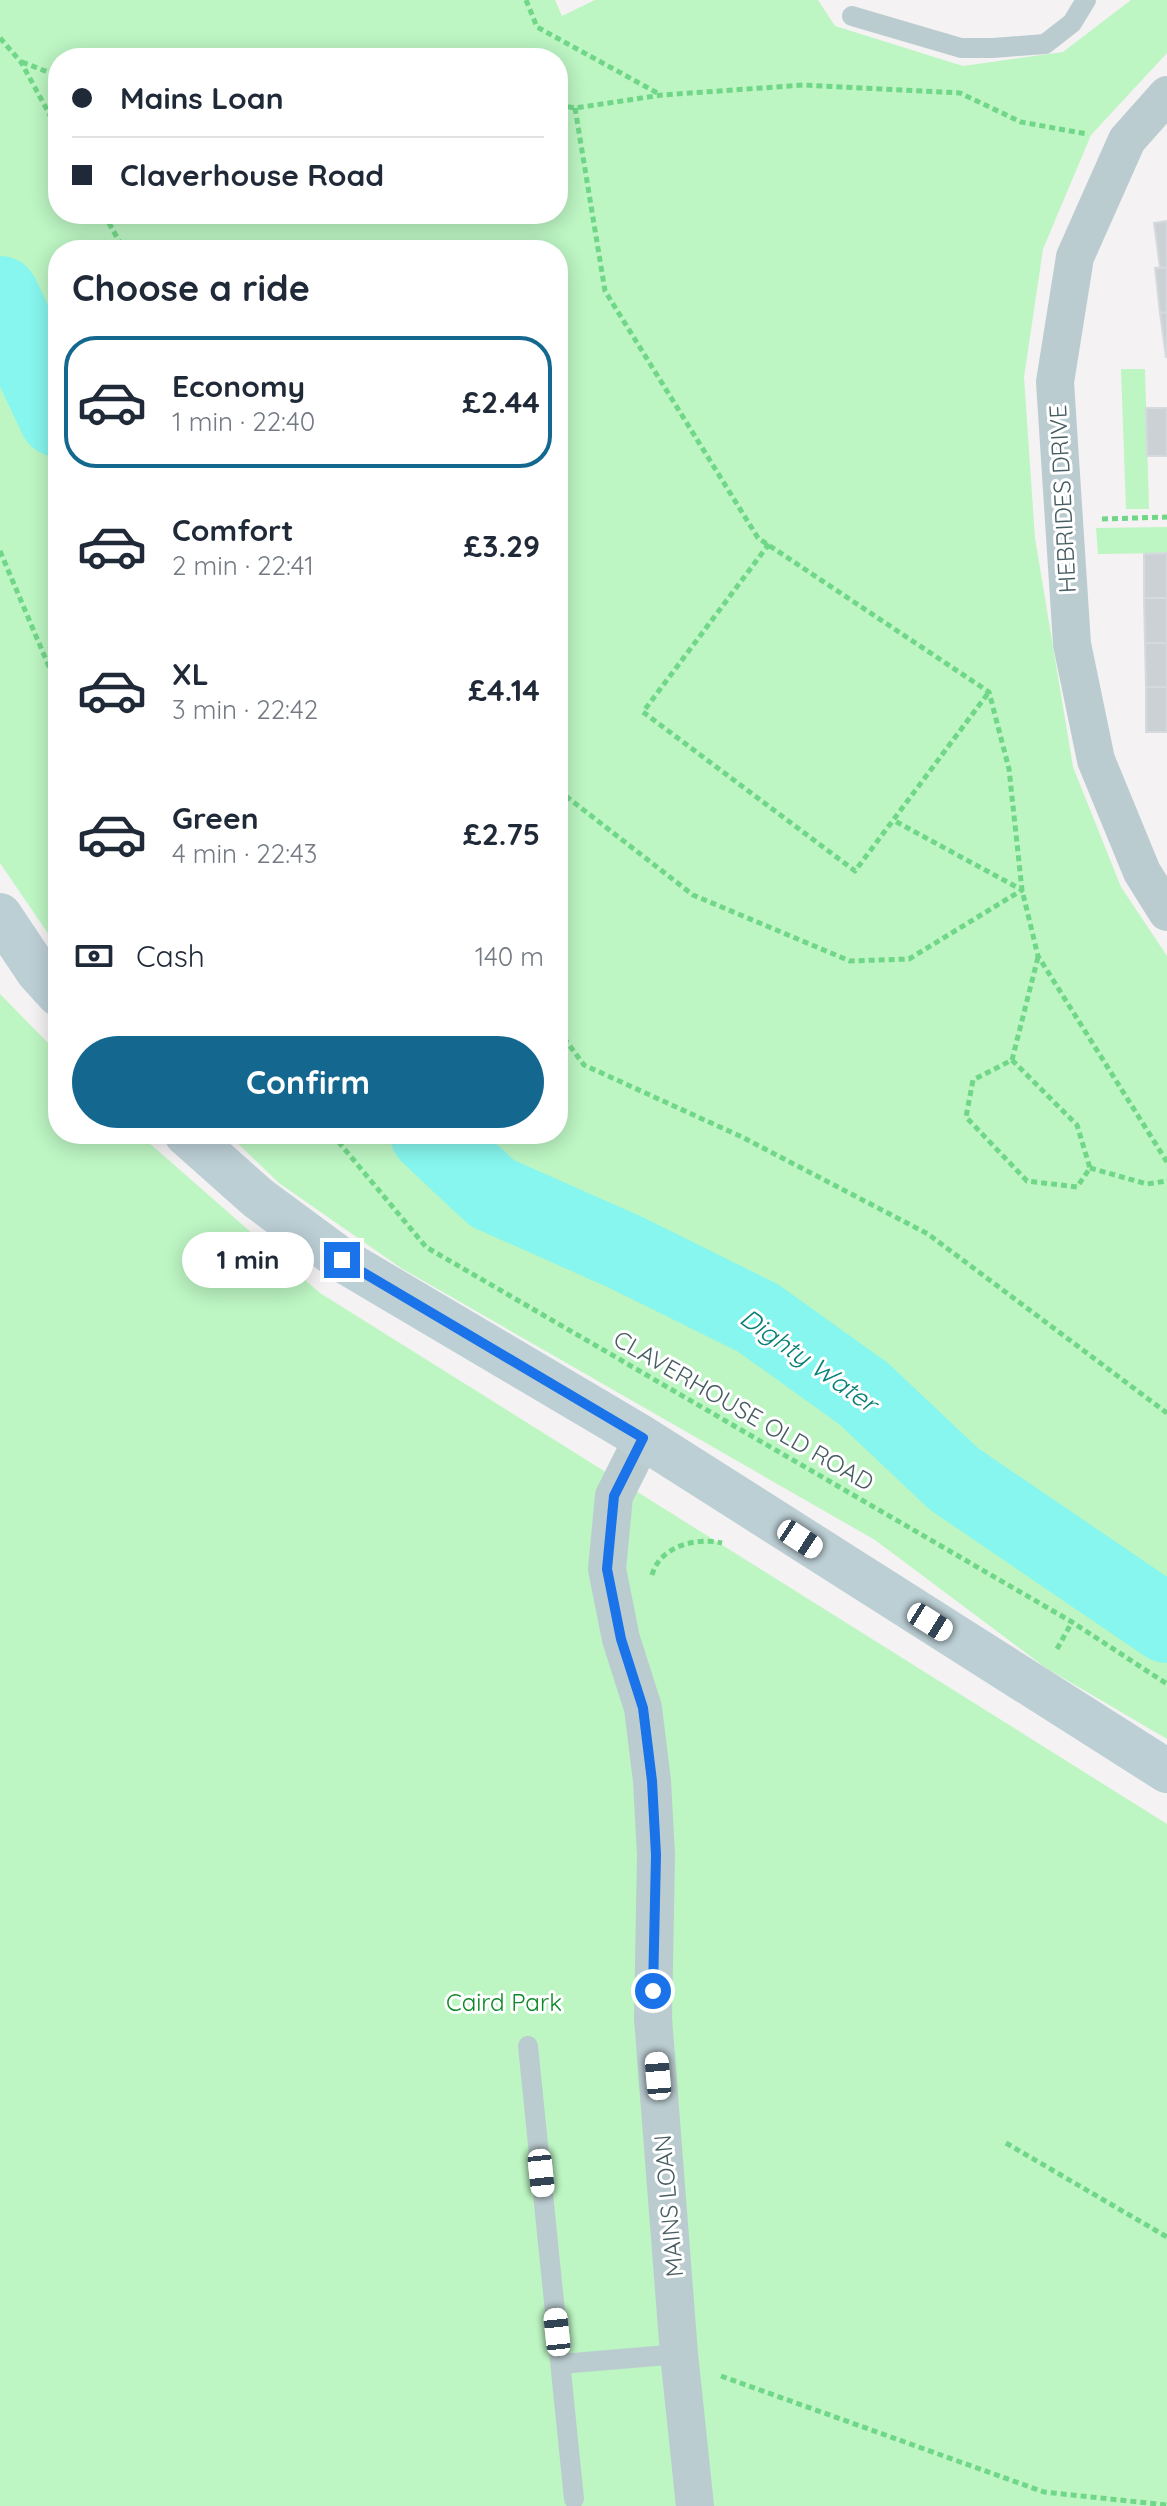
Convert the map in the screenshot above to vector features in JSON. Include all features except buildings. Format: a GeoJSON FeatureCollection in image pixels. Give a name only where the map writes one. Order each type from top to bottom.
{"type":"FeatureCollection","features":[{"type":"Feature","properties":{"kind":"street","name":"HEBRIDES DRIVE"},"geometry":{"type":"LineString","coordinates":[[1167,95],[1127,140],[1075,257],[1055,382],[1072,644],[1096,760],[1142,872],[1167,912]]}},
{"type":"Feature","properties":{"kind":"street"},"geometry":{"type":"LineString","coordinates":[[0,915],[48,983]]}},
{"type":"Feature","properties":{"kind":"street"},"geometry":{"type":"LineString","coordinates":[[197,1144],[258,1198],[342,1260],[643,1438],[1167,1771]]}},
{"type":"Feature","properties":{"kind":"street","name":"MAINS LOAN"},"geometry":{"type":"LineString","coordinates":[[643,1438],[614,1496],[607,1569],[621,1639],[643,1708],[652,1781],[656,1855],[653,2018],[679,2354],[695,2506]]}},
{"type":"Feature","properties":{"kind":"lane"},"geometry":{"type":"LineString","coordinates":[[852,16],[961,48],[993,48],[1045,44],[1072,23],[1086,0]]}},
{"type":"Feature","properties":{"kind":"lane"},"geometry":{"type":"LineString","coordinates":[[528,2046],[574,2499]]}},
{"type":"Feature","properties":{"kind":"lane"},"geometry":{"type":"LineString","coordinates":[[561,2364],[679,2354]]}},
{"type":"Feature","properties":{"kind":"path"},"geometry":{"type":"LineString","coordinates":[[526,0],[537,27],[662,95]]}},
{"type":"Feature","properties":{"kind":"path"},"geometry":{"type":"LineString","coordinates":[[0,38],[21,62],[48,112]]}},
{"type":"Feature","properties":{"kind":"path"},"geometry":{"type":"LineString","coordinates":[[21,62],[48,72]]}},
{"type":"Feature","properties":{"kind":"path"},"geometry":{"type":"LineString","coordinates":[[568,107],[662,95],[804,85],[960,93],[1021,122],[1127,140]]}},
{"type":"Feature","properties":{"kind":"path"},"geometry":{"type":"LineString","coordinates":[[575,108],[605,291],[758,538],[989,692],[1009,769],[1022,890],[1038,956],[1167,1162]]}},
{"type":"Feature","properties":{"kind":"path"},"geometry":{"type":"LineString","coordinates":[[1062,520],[1167,517]]}},
{"type":"Feature","properties":{"kind":"path"},"geometry":{"type":"LineString","coordinates":[[769,544],[643,712],[855,871],[989,692]]}},
{"type":"Feature","properties":{"kind":"path"},"geometry":{"type":"LineString","coordinates":[[0,551],[48,664]]}},
{"type":"Feature","properties":{"kind":"path"},"geometry":{"type":"LineString","coordinates":[[568,798],[693,895],[850,961],[909,959],[1022,890]]}},
{"type":"Feature","properties":{"kind":"path"},"geometry":{"type":"LineString","coordinates":[[893,820],[1022,890]]}},
{"type":"Feature","properties":{"kind":"path"},"geometry":{"type":"LineString","coordinates":[[1038,956],[1012,1060],[973,1080],[966,1117],[1027,1181],[1077,1187],[1090,1168]]}},
{"type":"Feature","properties":{"kind":"path"},"geometry":{"type":"LineString","coordinates":[[568,1043],[584,1065],[742,1137],[928,1234],[1167,1413]]}},
{"type":"Feature","properties":{"kind":"path"},"geometry":{"type":"LineString","coordinates":[[1012,1060],[1077,1125],[1090,1168]]}},
{"type":"Feature","properties":{"kind":"path","name":"CLAVERHOUSE OLD ROAD"},"geometry":{"type":"LineString","coordinates":[[340,1144],[426,1247],[1072,1622],[1167,1684]]}},
{"type":"Feature","properties":{"kind":"path"},"geometry":{"type":"LineString","coordinates":[[1090,1168],[1147,1184],[1167,1181]]}},
{"type":"Feature","properties":{"kind":"path"},"geometry":{"type":"LineString","coordinates":[[650,1582],[655,1564],[669,1551],[704,1539],[731,1545]]}},
{"type":"Feature","properties":{"kind":"path"},"geometry":{"type":"LineString","coordinates":[[1034,1689],[1072,1622]]}},
{"type":"Feature","properties":{"kind":"path"},"geometry":{"type":"LineString","coordinates":[[1006,2143],[1167,2237]]}},
{"type":"Feature","properties":{"kind":"path"},"geometry":{"type":"LineString","coordinates":[[716,2375],[1044,2492],[1167,2505]]}},
{"type":"Feature","properties":{"kind":"green space"},"geometry":{"type":"Polygon","coordinates":[[[0,0],[555,0],[562,16],[595,0],[818,0],[835,26],[963,66],[1063,52],[1131,0],[1167,0],[1167,53],[1091,135],[1043,249],[1024,377],[1035,538],[1073,767],[1121,887],[1167,956],[1167,1739],[1046,1668],[875,1540],[401,1268],[279,1183],[238,1144],[568,1144],[568,240],[48,240],[48,933],[0,863],[0,0]]]}},
{"type":"Feature","properties":{"kind":"green space"},"geometry":{"type":"Polygon","coordinates":[[[1121,369],[1145,369],[1149,509],[1126,509],[1121,369]]]}},
{"type":"Feature","properties":{"kind":"green space"},"geometry":{"type":"Polygon","coordinates":[[[1167,527],[1167,553],[1098,554],[1096,528],[1167,527]]]}},
{"type":"Feature","properties":{"kind":"green space","name":"Caird Park"},"geometry":{"type":"Polygon","coordinates":[[[0,994],[48,1043],[48,1144],[150,1144],[320,1293],[1167,1824],[1167,2506],[0,2506],[0,994]]]}},
{"type":"Feature","properties":{"kind":"waterway","name":"Dighty Water"},"geometry":{"type":"LineString","coordinates":[[0,295],[48,397]]}},
{"type":"Feature","properties":{"kind":"waterway","name":"Dighty Water"},"geometry":{"type":"LineString","coordinates":[[440,1144],[492,1193],[627,1253],[758,1318],[864,1394],[954,1479],[1167,1624]]}},
{"type":"Feature","properties":{"kind":"route"},"geometry":{"type":"LineString","coordinates":[[342,1260],[643,1438],[614,1496],[607,1569],[621,1639],[643,1708],[652,1781],[656,1855],[653,1991]]}}]}
